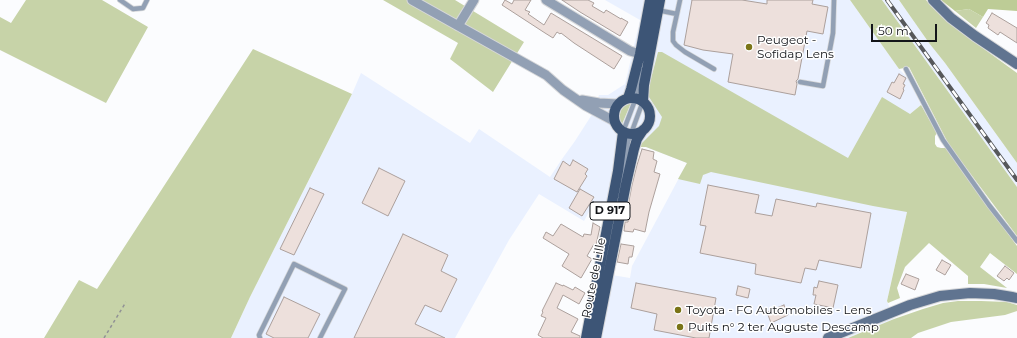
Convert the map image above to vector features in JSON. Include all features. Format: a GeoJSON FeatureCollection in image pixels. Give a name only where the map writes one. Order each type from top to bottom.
{"type":"FeatureCollection","features":[{"type":"Feature","properties":{"kind":"main road"},"geometry":{"type":"LineString","coordinates":[[635,99],[631,89],[652,7],[660,0]]}},
{"type":"Feature","properties":{"kind":"main road"},"geometry":{"type":"LineString","coordinates":[[635,99],[644,85],[652,7]]}},
{"type":"Feature","properties":{"kind":"main road"},"geometry":{"type":"LineString","coordinates":[[624,99],[635,99],[649,108],[649,124],[643,130],[635,134],[626,133],[619,129],[614,121],[614,112],[618,104],[624,99]]}},
{"type":"Feature","properties":{"kind":"main road","name":"Route de Lille"},"geometry":{"type":"LineString","coordinates":[[596,338],[626,184],[637,139],[643,130]]}},
{"type":"Feature","properties":{"kind":"main road","name":"Route de Lille"},"geometry":{"type":"LineString","coordinates":[[586,338],[626,133]]}},
{"type":"Feature","properties":{"kind":"street"},"geometry":{"type":"LineString","coordinates":[[412,0],[546,76],[586,106],[614,121]]}},
{"type":"Feature","properties":{"kind":"street"},"geometry":{"type":"LineString","coordinates":[[458,26],[474,0]]}},
{"type":"Feature","properties":{"kind":"street"},"geometry":{"type":"LineString","coordinates":[[546,0],[630,51],[640,54]]}},
{"type":"Feature","properties":{"kind":"street"},"geometry":{"type":"LineString","coordinates":[[933,0],[951,18],[1017,64]]}},
{"type":"Feature","properties":{"kind":"street"},"geometry":{"type":"LineString","coordinates":[[575,98],[599,104],[618,104]]}},
{"type":"Feature","properties":{"kind":"street"},"geometry":{"type":"LineString","coordinates":[[828,338],[910,305],[940,296],[970,293],[994,294],[1017,298]]}},
{"type":"Feature","properties":{"kind":"lane"},"geometry":{"type":"LineString","coordinates":[[120,0],[133,9],[143,8],[147,0]]}},
{"type":"Feature","properties":{"kind":"lane"},"geometry":{"type":"LineString","coordinates":[[655,0],[652,7],[677,14]]}},
{"type":"Feature","properties":{"kind":"lane"},"geometry":{"type":"LineString","coordinates":[[680,0],[673,32],[673,41],[685,52],[714,69]]}},
{"type":"Feature","properties":{"kind":"lane"},"geometry":{"type":"LineString","coordinates":[[800,82],[823,86],[833,33],[834,0]]}},
{"type":"Feature","properties":{"kind":"lane"},"geometry":{"type":"LineString","coordinates":[[906,69],[943,140],[1017,241]]}},
{"type":"Feature","properties":{"kind":"lane"},"geometry":{"type":"LineString","coordinates":[[626,133],[635,99]]}},
{"type":"Feature","properties":{"kind":"lane"},"geometry":{"type":"LineString","coordinates":[[609,270],[608,259],[628,142],[626,133],[635,99]]}},
{"type":"Feature","properties":{"kind":"lane"},"geometry":{"type":"LineString","coordinates":[[260,338],[259,335],[294,264],[345,289],[320,338]]}},
{"type":"Feature","properties":{"kind":"lane"},"geometry":{"type":"LineString","coordinates":[[592,338],[599,300],[596,290]]}},
{"type":"Feature","properties":{"kind":"path"},"geometry":{"type":"LineString","coordinates":[[104,338],[126,302]]}},
{"type":"Feature","properties":{"kind":"shaded area"},"geometry":{"type":"Polygon","coordinates":[[[605,0],[850,0],[899,69],[907,77],[921,105],[910,114],[907,212],[887,301],[894,319],[848,338],[602,338],[612,275],[630,278],[632,266],[687,163],[646,147],[616,146],[608,207],[595,201],[584,221],[539,194],[509,240],[455,338],[231,338],[361,73],[470,143],[479,129],[550,177],[591,116],[599,95],[608,95],[625,84],[640,20],[605,0]]]}},
{"type":"Feature","properties":{"kind":"shaded area"},"geometry":{"type":"Polygon","coordinates":[[[882,0],[899,0],[945,63],[1017,163],[1017,187],[882,0]]]}},
{"type":"Feature","properties":{"kind":"green space"},"geometry":{"type":"Polygon","coordinates":[[[26,0],[102,0],[148,27],[106,103],[0,50],[0,17],[11,23],[26,0]]]}},
{"type":"Feature","properties":{"kind":"green space"},"geometry":{"type":"Polygon","coordinates":[[[383,0],[455,0],[524,42],[493,92],[450,59],[458,43],[383,0]]]}},
{"type":"Feature","properties":{"kind":"green space"},"geometry":{"type":"Polygon","coordinates":[[[850,0],[882,0],[1017,187],[1017,236],[949,145],[909,67],[899,69],[850,0]]]}},
{"type":"Feature","properties":{"kind":"green space"},"geometry":{"type":"Polygon","coordinates":[[[899,0],[926,0],[934,9],[969,38],[1017,73],[1017,163],[929,43],[899,0]]]}},
{"type":"Feature","properties":{"kind":"green space"},"geometry":{"type":"Polygon","coordinates":[[[941,0],[1017,0],[1017,11],[988,9],[983,17],[969,9],[955,11],[941,0]]]}},
{"type":"Feature","properties":{"kind":"green space"},"geometry":{"type":"Polygon","coordinates":[[[969,9],[983,17],[976,28],[955,11],[969,9]]]}},
{"type":"Feature","properties":{"kind":"green space"},"geometry":{"type":"Polygon","coordinates":[[[253,49],[352,94],[231,338],[44,338],[79,280],[97,289],[253,49]]]}},
{"type":"Feature","properties":{"kind":"green space"},"geometry":{"type":"Polygon","coordinates":[[[658,52],[662,52],[848,158],[882,97],[910,114],[921,105],[937,133],[935,136],[935,144],[937,147],[946,148],[1017,246],[1017,274],[990,253],[980,267],[1007,288],[984,284],[968,284],[968,276],[929,243],[905,267],[897,288],[900,298],[888,303],[887,301],[907,212],[711,172],[703,175],[700,184],[678,179],[687,163],[646,147],[638,147],[659,126],[662,117],[647,94],[658,52]]]}},
{"type":"Feature","properties":{"kind":"green space"},"geometry":{"type":"Polygon","coordinates":[[[631,103],[622,124],[619,118],[621,110],[626,104],[631,103]]]}},
{"type":"Feature","properties":{"kind":"green space"},"geometry":{"type":"Polygon","coordinates":[[[958,301],[1007,302],[1017,305],[1017,311],[1005,315],[951,322],[918,333],[911,338],[848,338],[923,309],[943,303],[958,301]]]}},
{"type":"Feature","properties":{"kind":"building"},"geometry":{"type":"Polygon","coordinates":[[[505,0],[512,4],[514,0],[531,0],[525,10],[530,12],[528,14],[544,25],[551,13],[622,56],[614,69],[561,33],[560,34],[557,32],[553,38],[545,33],[502,5],[505,0]]]}},
{"type":"Feature","properties":{"kind":"building"},"geometry":{"type":"Polygon","coordinates":[[[562,0],[588,0],[594,3],[592,6],[604,13],[606,10],[628,22],[620,36],[562,0]]]}},
{"type":"Feature","properties":{"kind":"building","name":"Peugeot - Sofidap Lens"},"geometry":{"type":"Polygon","coordinates":[[[692,0],[742,0],[767,4],[767,0],[813,0],[812,4],[828,7],[823,34],[807,31],[798,79],[796,81],[797,84],[795,95],[728,82],[733,54],[703,50],[684,45],[692,0]]]}},
{"type":"Feature","properties":{"kind":"building"},"geometry":{"type":"Polygon","coordinates":[[[992,13],[1017,28],[1017,43],[1000,32],[998,35],[988,28],[989,25],[986,23],[992,13]]]}},
{"type":"Feature","properties":{"kind":"building"},"geometry":{"type":"Polygon","coordinates":[[[899,74],[906,78],[903,84],[905,85],[904,90],[900,99],[887,92],[892,82],[894,83],[899,74]]]}},
{"type":"Feature","properties":{"kind":"building"},"geometry":{"type":"Polygon","coordinates":[[[642,149],[654,152],[653,159],[657,161],[654,172],[660,174],[645,232],[634,229],[633,232],[624,231],[625,222],[628,222],[630,207],[628,206],[632,185],[642,149]]]}},
{"type":"Feature","properties":{"kind":"building"},"geometry":{"type":"Polygon","coordinates":[[[573,160],[588,169],[585,174],[587,176],[577,192],[554,179],[563,161],[570,166],[573,160]]]}},
{"type":"Feature","properties":{"kind":"building"},"geometry":{"type":"Polygon","coordinates":[[[379,168],[405,181],[388,216],[362,203],[379,168]]]}},
{"type":"Feature","properties":{"kind":"building"},"geometry":{"type":"Polygon","coordinates":[[[708,185],[759,195],[755,213],[772,216],[776,199],[816,207],[817,203],[871,213],[861,268],[819,260],[816,270],[805,268],[801,283],[755,274],[756,264],[700,253],[706,226],[700,225],[708,185]]]}},
{"type":"Feature","properties":{"kind":"building"},"geometry":{"type":"Polygon","coordinates":[[[310,188],[324,194],[294,255],[280,249],[310,188]]]}},
{"type":"Feature","properties":{"kind":"building"},"geometry":{"type":"Polygon","coordinates":[[[580,189],[594,197],[582,216],[569,208],[580,189]]]}},
{"type":"Feature","properties":{"kind":"building"},"geometry":{"type":"Polygon","coordinates":[[[593,223],[600,227],[596,245],[594,244],[587,256],[592,259],[581,278],[562,266],[569,254],[543,238],[546,232],[553,236],[561,224],[583,237],[584,234],[591,235],[593,223]]]}},
{"type":"Feature","properties":{"kind":"building"},"geometry":{"type":"Polygon","coordinates":[[[403,234],[448,255],[441,271],[457,279],[441,312],[425,305],[415,324],[445,338],[354,338],[403,234]]]}},
{"type":"Feature","properties":{"kind":"building"},"geometry":{"type":"Polygon","coordinates":[[[621,244],[634,246],[632,257],[629,257],[628,264],[617,262],[621,244]]]}},
{"type":"Feature","properties":{"kind":"building"},"geometry":{"type":"Polygon","coordinates":[[[942,260],[951,265],[945,275],[936,270],[942,260]]]}},
{"type":"Feature","properties":{"kind":"building"},"geometry":{"type":"Polygon","coordinates":[[[1005,266],[1014,273],[1009,280],[1007,278],[1004,281],[997,276],[1005,266]]]}},
{"type":"Feature","properties":{"kind":"building"},"geometry":{"type":"Polygon","coordinates":[[[906,274],[919,279],[915,290],[901,284],[906,274]]]}},
{"type":"Feature","properties":{"kind":"building"},"geometry":{"type":"Polygon","coordinates":[[[819,281],[838,285],[833,308],[814,304],[816,295],[813,295],[814,287],[817,288],[819,281]]]}},
{"type":"Feature","properties":{"kind":"building"},"geometry":{"type":"Polygon","coordinates":[[[556,283],[573,290],[575,287],[585,293],[579,304],[563,295],[557,308],[578,319],[571,332],[580,336],[580,338],[543,338],[538,335],[546,318],[541,316],[542,311],[556,283]]]}},
{"type":"Feature","properties":{"kind":"building","name":"Toyota - FG Automobiles - Lens"},"geometry":{"type":"Polygon","coordinates":[[[636,283],[716,298],[709,338],[696,338],[654,330],[657,314],[631,308],[636,283]]]}},
{"type":"Feature","properties":{"kind":"building"},"geometry":{"type":"Polygon","coordinates":[[[738,286],[750,289],[748,298],[736,295],[738,286]]]}},
{"type":"Feature","properties":{"kind":"building"},"geometry":{"type":"Polygon","coordinates":[[[284,297],[320,314],[308,338],[274,338],[266,334],[284,297]]]}},
{"type":"Feature","properties":{"kind":"building"},"geometry":{"type":"Polygon","coordinates":[[[784,305],[788,315],[771,323],[767,312],[784,305]]]}},
{"type":"Feature","properties":{"kind":"railway"},"geometry":{"type":"LineString","coordinates":[[887,0],[1017,180]]}},
{"type":"Feature","properties":{"kind":"place","name":"Peugeot - Sofidap Lens"},"geometry":{"type":"Point","coordinates":[749,47]}},
{"type":"Feature","properties":{"kind":"place","name":"Toyota - FG Automobiles - Lens"},"geometry":{"type":"Point","coordinates":[678,310]}},
{"type":"Feature","properties":{"kind":"place","name":"Puits n° 2 ter Auguste Descamp"},"geometry":{"type":"Point","coordinates":[680,327]}}]}
